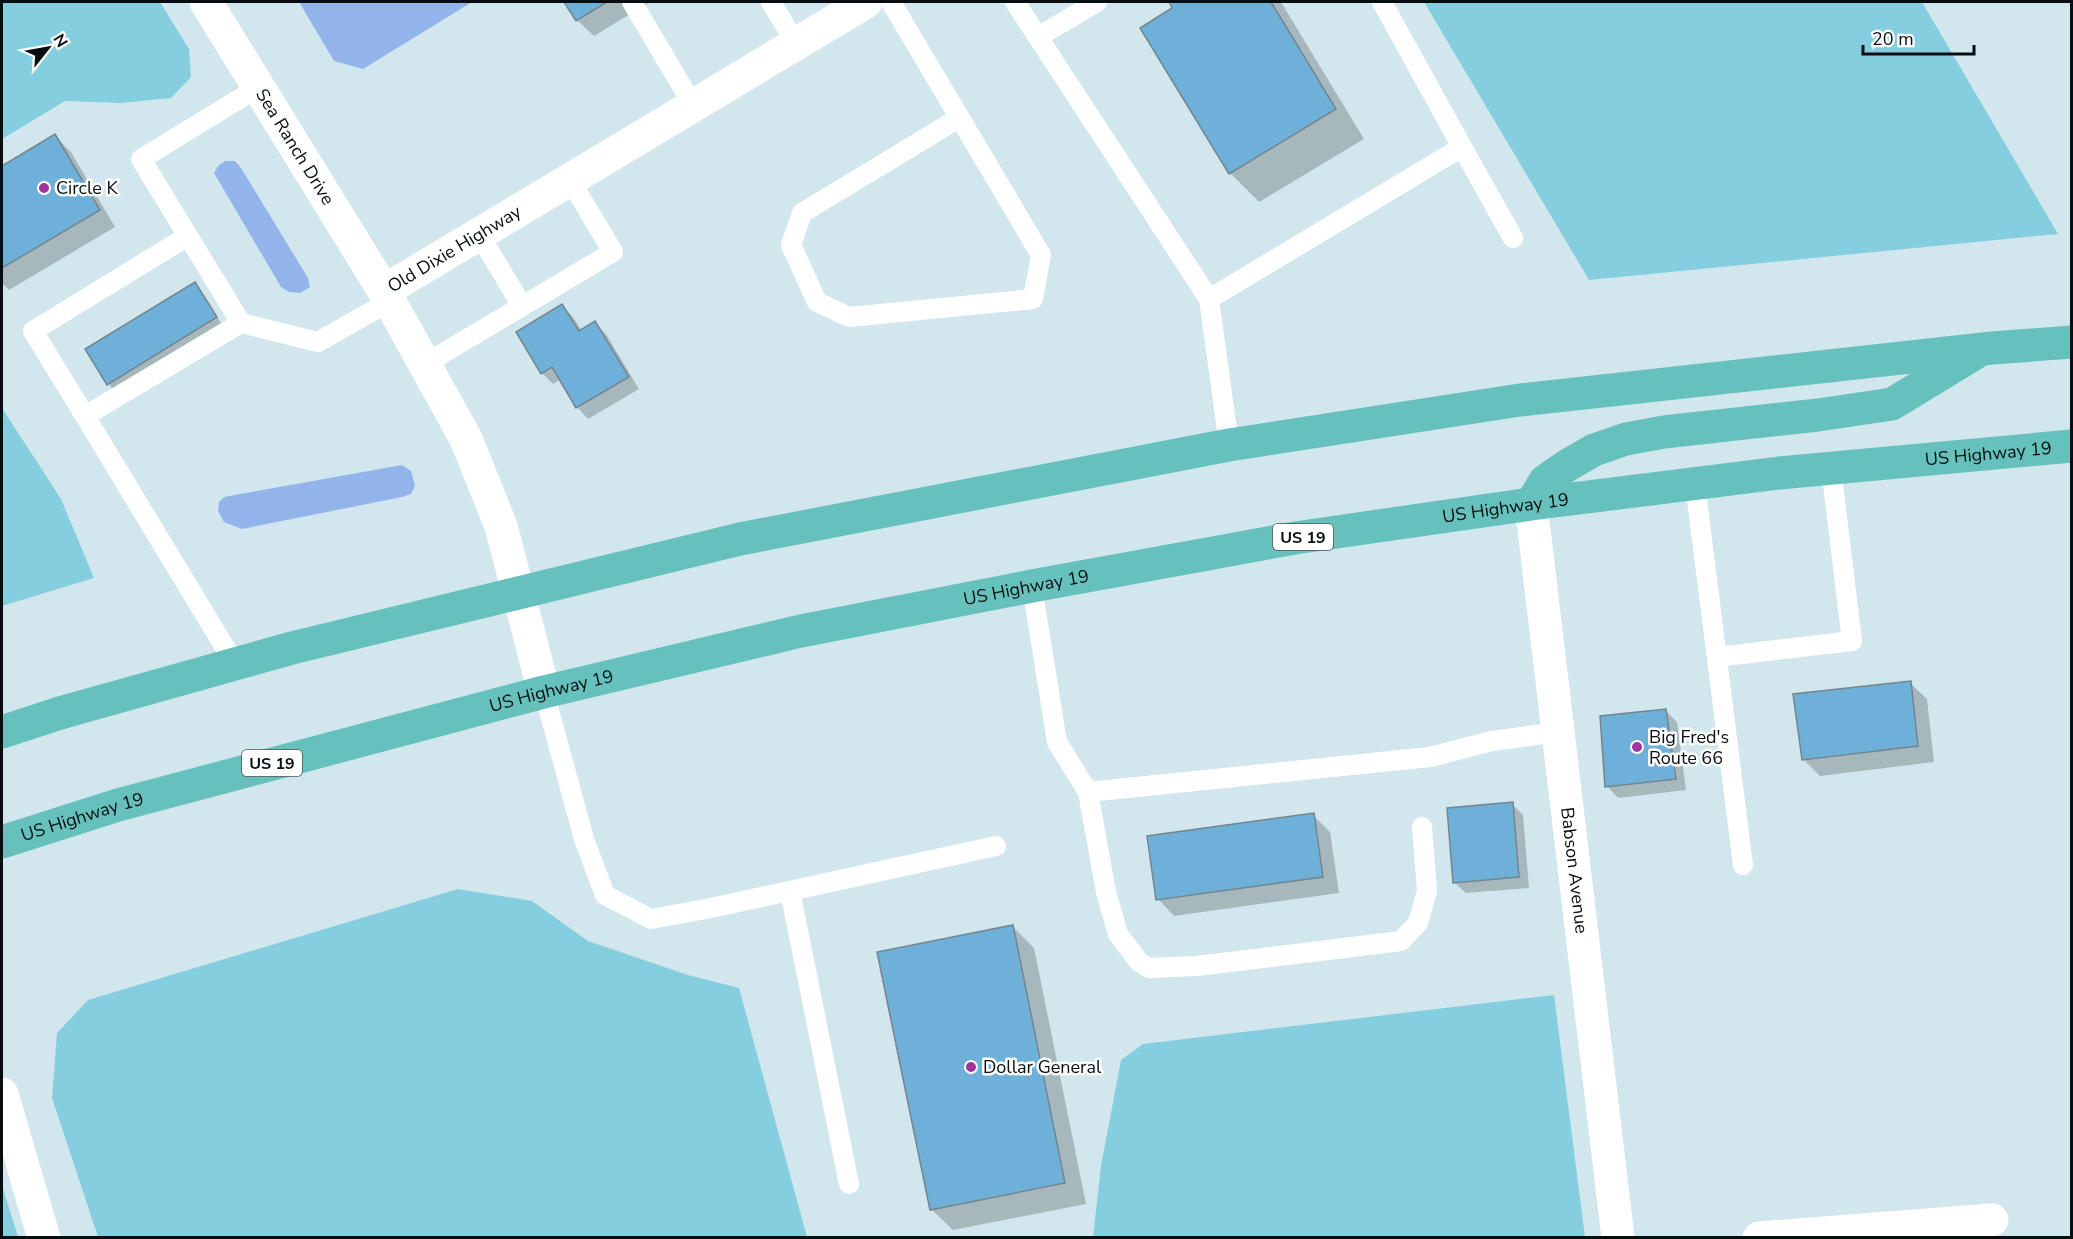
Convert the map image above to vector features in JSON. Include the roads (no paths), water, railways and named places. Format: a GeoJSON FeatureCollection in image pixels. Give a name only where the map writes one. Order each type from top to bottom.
{"type":"FeatureCollection","features":[{"type":"Feature","properties":{"kind":"highway"},"geometry":{"type":"LineString","coordinates":[[2,732],[60,713],[235,664],[518,592],[740,539],[1229,445],[1520,400],[2072,342]]}},
{"type":"Feature","properties":{"kind":"highway"},"geometry":{"type":"LineString","coordinates":[[1531,504],[1545,481],[1568,465],[1594,450],[1626,439],[1664,432],[1818,415],[1892,404],[1981,350]]}},
{"type":"Feature","properties":{"kind":"highway","name":"US Highway 19"},"geometry":{"type":"LineString","coordinates":[[2,842],[118,805],[544,692],[801,631],[1032,586],[1295,538],[1531,504],[1831,468],[2072,446]]}},
{"type":"Feature","properties":{"kind":"street","name":"Sea Ranch Drive"},"geometry":{"type":"LineString","coordinates":[[206,2],[387,296]]}},
{"type":"Feature","properties":{"kind":"street","name":"Old Dixie Highway"},"geometry":{"type":"LineString","coordinates":[[544,692],[501,526],[466,439],[387,296],[479,234],[866,2]]}},
{"type":"Feature","properties":{"kind":"street","name":"Babson Avenue"},"geometry":{"type":"LineString","coordinates":[[1531,504],[1618,1238]]}},
{"type":"Feature","properties":{"kind":"street"},"geometry":{"type":"LineString","coordinates":[[2,1094],[44,1238]]}},
{"type":"Feature","properties":{"kind":"street"},"geometry":{"type":"LineString","coordinates":[[1759,1238],[1992,1220]]}},
{"type":"Feature","properties":{"kind":"lane"},"geometry":{"type":"LineString","coordinates":[[632,2],[693,105]]}},
{"type":"Feature","properties":{"kind":"lane"},"geometry":{"type":"LineString","coordinates":[[771,2],[796,44]]}},
{"type":"Feature","properties":{"kind":"lane"},"geometry":{"type":"LineString","coordinates":[[891,2],[1041,255],[1033,299],[849,317],[817,302],[791,244],[802,213],[959,118]]}},
{"type":"Feature","properties":{"kind":"lane"},"geometry":{"type":"LineString","coordinates":[[1015,2],[1209,299],[1229,445]]}},
{"type":"Feature","properties":{"kind":"lane"},"geometry":{"type":"LineString","coordinates":[[1038,38],[1097,2]]}},
{"type":"Feature","properties":{"kind":"lane"},"geometry":{"type":"LineString","coordinates":[[1382,2],[1513,238]]}},
{"type":"Feature","properties":{"kind":"lane"},"geometry":{"type":"LineString","coordinates":[[241,323],[141,159],[259,87]]}},
{"type":"Feature","properties":{"kind":"lane"},"geometry":{"type":"LineString","coordinates":[[1209,299],[1462,147]]}},
{"type":"Feature","properties":{"kind":"lane"},"geometry":{"type":"LineString","coordinates":[[425,364],[613,252],[570,180]]}},
{"type":"Feature","properties":{"kind":"lane"},"geometry":{"type":"LineString","coordinates":[[479,234],[522,306]]}},
{"type":"Feature","properties":{"kind":"lane"},"geometry":{"type":"LineString","coordinates":[[188,236],[33,331],[235,664]]}},
{"type":"Feature","properties":{"kind":"lane"},"geometry":{"type":"LineString","coordinates":[[85,416],[241,323],[318,342],[387,296]]}},
{"type":"Feature","properties":{"kind":"lane"},"geometry":{"type":"LineString","coordinates":[[1717,657],[1852,641],[1831,468]]}},
{"type":"Feature","properties":{"kind":"lane"},"geometry":{"type":"LineString","coordinates":[[1695,484],[1743,865]]}},
{"type":"Feature","properties":{"kind":"lane"},"geometry":{"type":"LineString","coordinates":[[1032,586],[1058,742],[1088,792],[1106,892],[1118,934],[1139,962],[1149,968],[1197,966],[1401,941],[1418,923],[1427,891],[1422,827]]}},
{"type":"Feature","properties":{"kind":"lane"},"geometry":{"type":"LineString","coordinates":[[544,692],[584,839],[605,895],[651,919],[996,846]]}},
{"type":"Feature","properties":{"kind":"lane"},"geometry":{"type":"LineString","coordinates":[[1088,792],[1430,757],[1492,741],[1558,732]]}},
{"type":"Feature","properties":{"kind":"lane"},"geometry":{"type":"LineString","coordinates":[[790,891],[849,1184]]}},
{"type":"Feature","properties":{"kind":"place","name":"Circle K"},"geometry":{"type":"Point","coordinates":[44,188]}},
{"type":"Feature","properties":{"kind":"place","name":"Big Fred's Route 66"},"geometry":{"type":"Point","coordinates":[1637,747]}},
{"type":"Feature","properties":{"kind":"place","name":"Dollar General"},"geometry":{"type":"Point","coordinates":[971,1067]}}]}
